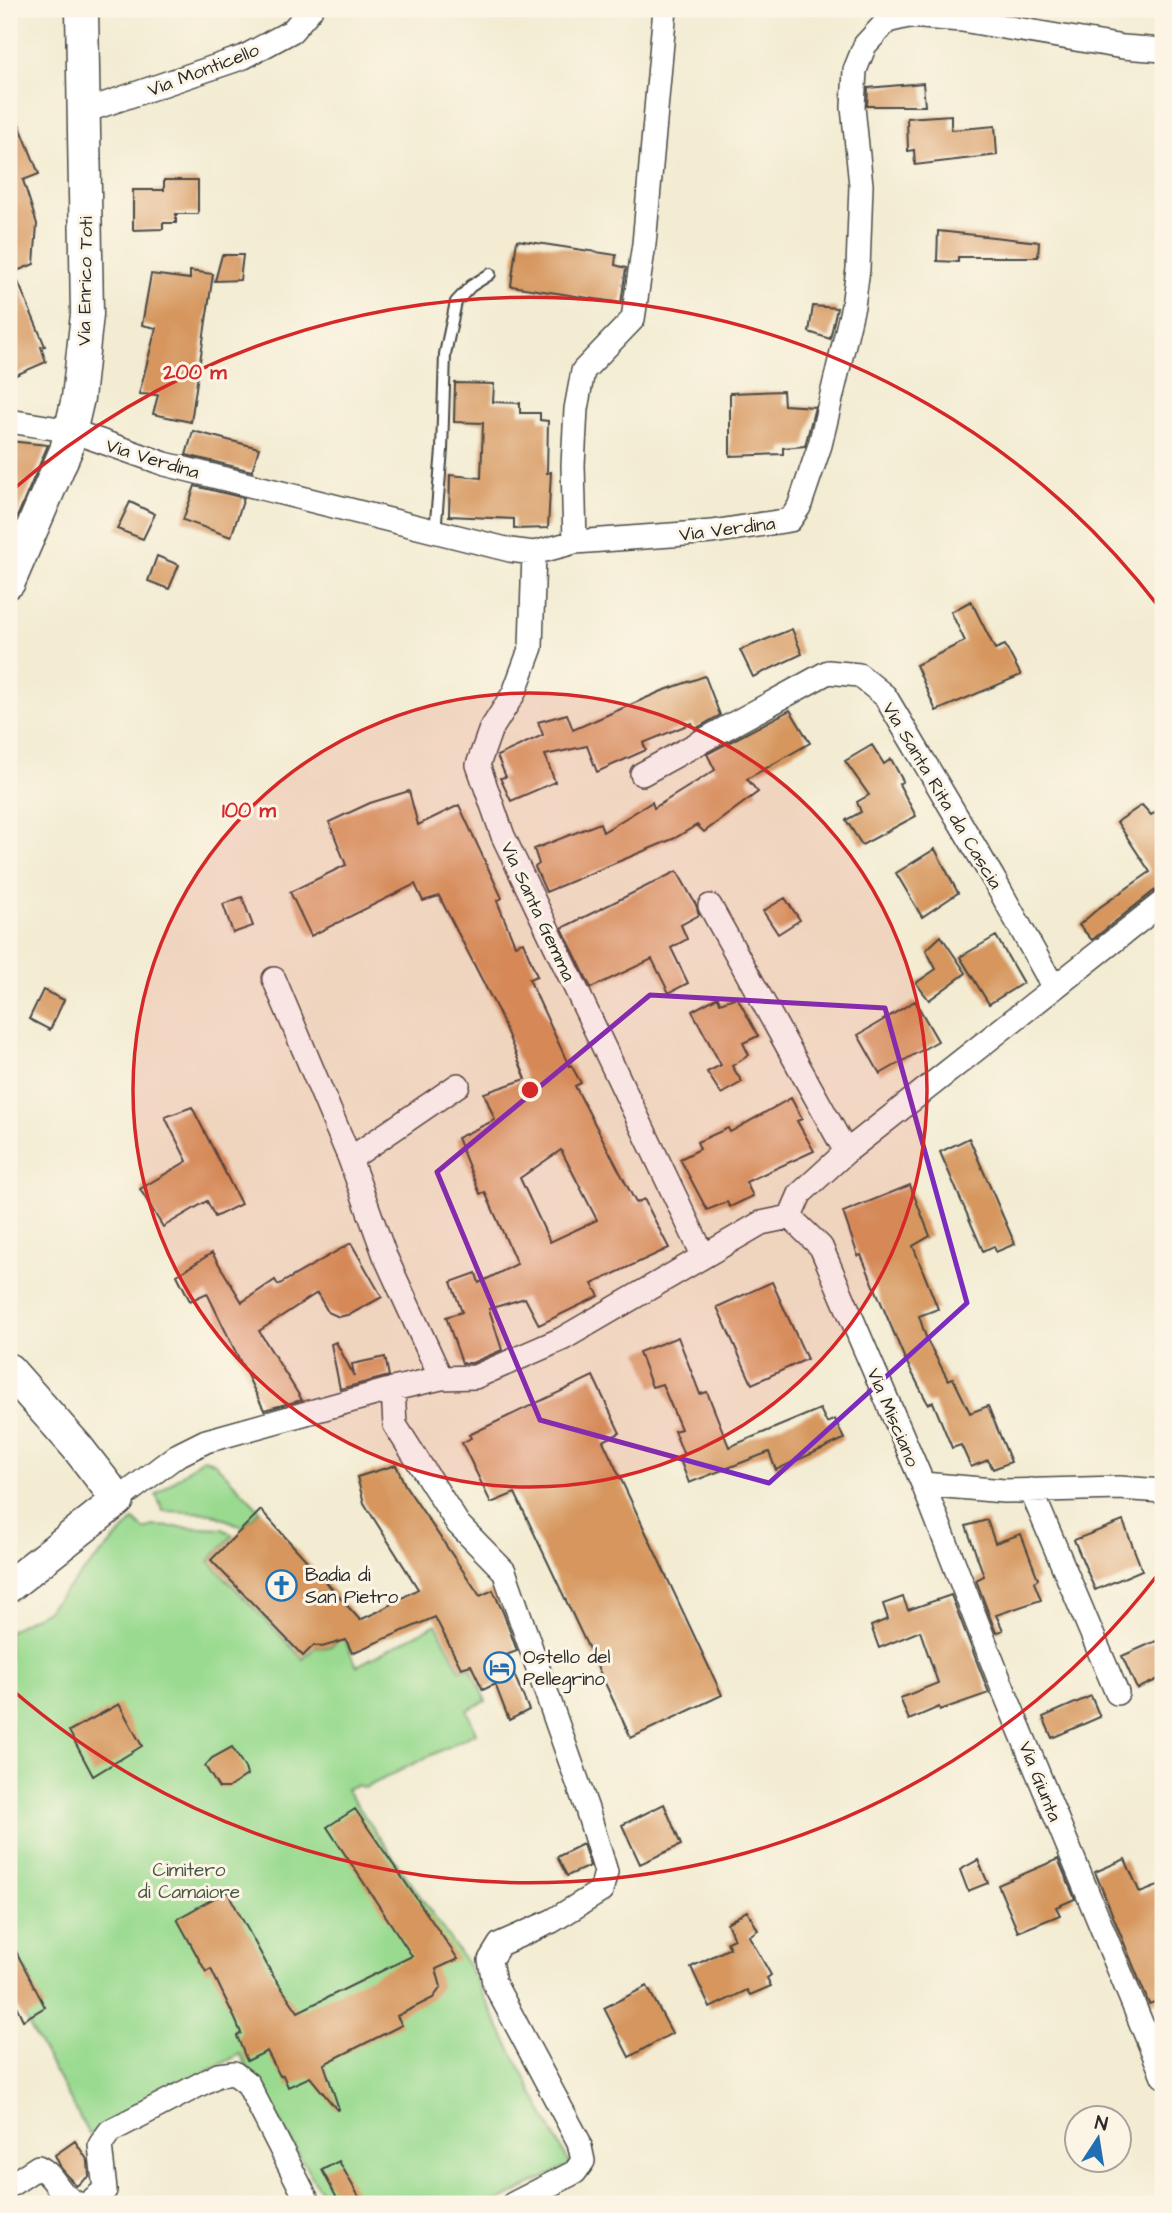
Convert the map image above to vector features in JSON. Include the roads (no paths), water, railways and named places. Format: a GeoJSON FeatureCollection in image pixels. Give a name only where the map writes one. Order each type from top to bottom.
{"type":"FeatureCollection","features":[{"type":"Feature","properties":{"kind":"street","name":"Via Enrico Toti"},"geometry":{"type":"LineString","coordinates":[[9,582],[72,431],[87,314],[82,9]]}},
{"type":"Feature","properties":{"kind":"street","name":"Via Monticello"},"geometry":{"type":"LineString","coordinates":[[85,111],[244,57],[292,31],[311,9]]}},
{"type":"Feature","properties":{"kind":"street"},"geometry":{"type":"LineString","coordinates":[[575,542],[573,465],[576,409],[583,371],[633,319],[644,244],[665,9]]}},
{"type":"Feature","properties":{"kind":"street","name":"Via Verdina"},"geometry":{"type":"LineString","coordinates":[[9,421],[72,431],[165,464],[510,550],[534,553],[575,542],[712,532],[790,520],[799,507],[820,445],[853,306],[858,269],[861,185],[853,107],[855,70],[865,45],[887,21],[908,16],[962,20],[1123,47],[1163,50]]}},
{"type":"Feature","properties":{"kind":"street","name":"Via Santa Gemma"},"geometry":{"type":"LineString","coordinates":[[534,553],[531,648],[513,693],[490,731],[478,765],[503,836],[703,1255]]}},
{"type":"Feature","properties":{"kind":"street","name":"Via Santa Rita da Cascia"},"geometry":{"type":"LineString","coordinates":[[642,774],[828,672],[859,676],[885,696],[993,878],[1054,988]]}},
{"type":"Feature","properties":{"kind":"street"},"geometry":{"type":"LineString","coordinates":[[9,1586],[176,1456],[206,1441],[393,1389],[442,1378],[475,1377],[562,1339],[761,1223],[790,1217],[800,1194],[846,1152],[1163,902]]}},
{"type":"Feature","properties":{"kind":"street"},"geometry":{"type":"LineString","coordinates":[[710,906],[846,1152]]}},
{"type":"Feature","properties":{"kind":"street"},"geometry":{"type":"LineString","coordinates":[[274,979],[350,1159],[385,1256],[442,1378]]}},
{"type":"Feature","properties":{"kind":"street"},"geometry":{"type":"LineString","coordinates":[[350,1159],[458,1085]]}},
{"type":"Feature","properties":{"kind":"street","name":"Via Misciano"},"geometry":{"type":"LineString","coordinates":[[790,1217],[821,1247],[923,1484],[1004,1490],[1119,1488],[1163,1491]]}},
{"type":"Feature","properties":{"kind":"street"},"geometry":{"type":"LineString","coordinates":[[9,1370],[77,1447],[118,1500]]}},
{"type":"Feature","properties":{"kind":"street"},"geometry":{"type":"LineString","coordinates":[[393,1389],[395,1425],[458,1524],[504,1571],[560,1738],[587,1809],[606,1872],[601,1891],[552,1921],[500,1944],[490,1960],[494,1983],[579,2142],[583,2161],[575,2172],[513,2204]]}},
{"type":"Feature","properties":{"kind":"street","name":"Via Giunta"},"geometry":{"type":"LineString","coordinates":[[923,1484],[1009,1702],[1163,2076]]}},
{"type":"Feature","properties":{"kind":"street"},"geometry":{"type":"LineString","coordinates":[[1031,1490],[1118,1693]]}},
{"type":"Feature","properties":{"kind":"street"},"geometry":{"type":"LineString","coordinates":[[87,2204],[105,2190],[100,2145],[110,2131],[218,2075],[234,2073],[248,2084],[309,2204]]}},
{"type":"Feature","properties":{"kind":"street"},"geometry":{"type":"LineString","coordinates":[[9,2186],[38,2167],[46,2170],[66,2198],[78,2204]]}},
{"type":"Feature","properties":{"kind":"lane"},"geometry":{"type":"LineString","coordinates":[[435,533],[442,450],[445,354],[453,315],[456,302],[463,294],[490,274]]}},
{"type":"Feature","properties":{"kind":"place","name":"Badia di San Pietro"},"geometry":{"type":"Point","coordinates":[282,1585]}},
{"type":"Feature","properties":{"kind":"place","name":"Ostello del Pellegrino"},"geometry":{"type":"Point","coordinates":[500,1667]}},
{"type":"Feature","properties":{"kind":"park label","name":"Cimitero di Camaiore"},"geometry":{"type":"Point","coordinates":[189,1880]}}]}
